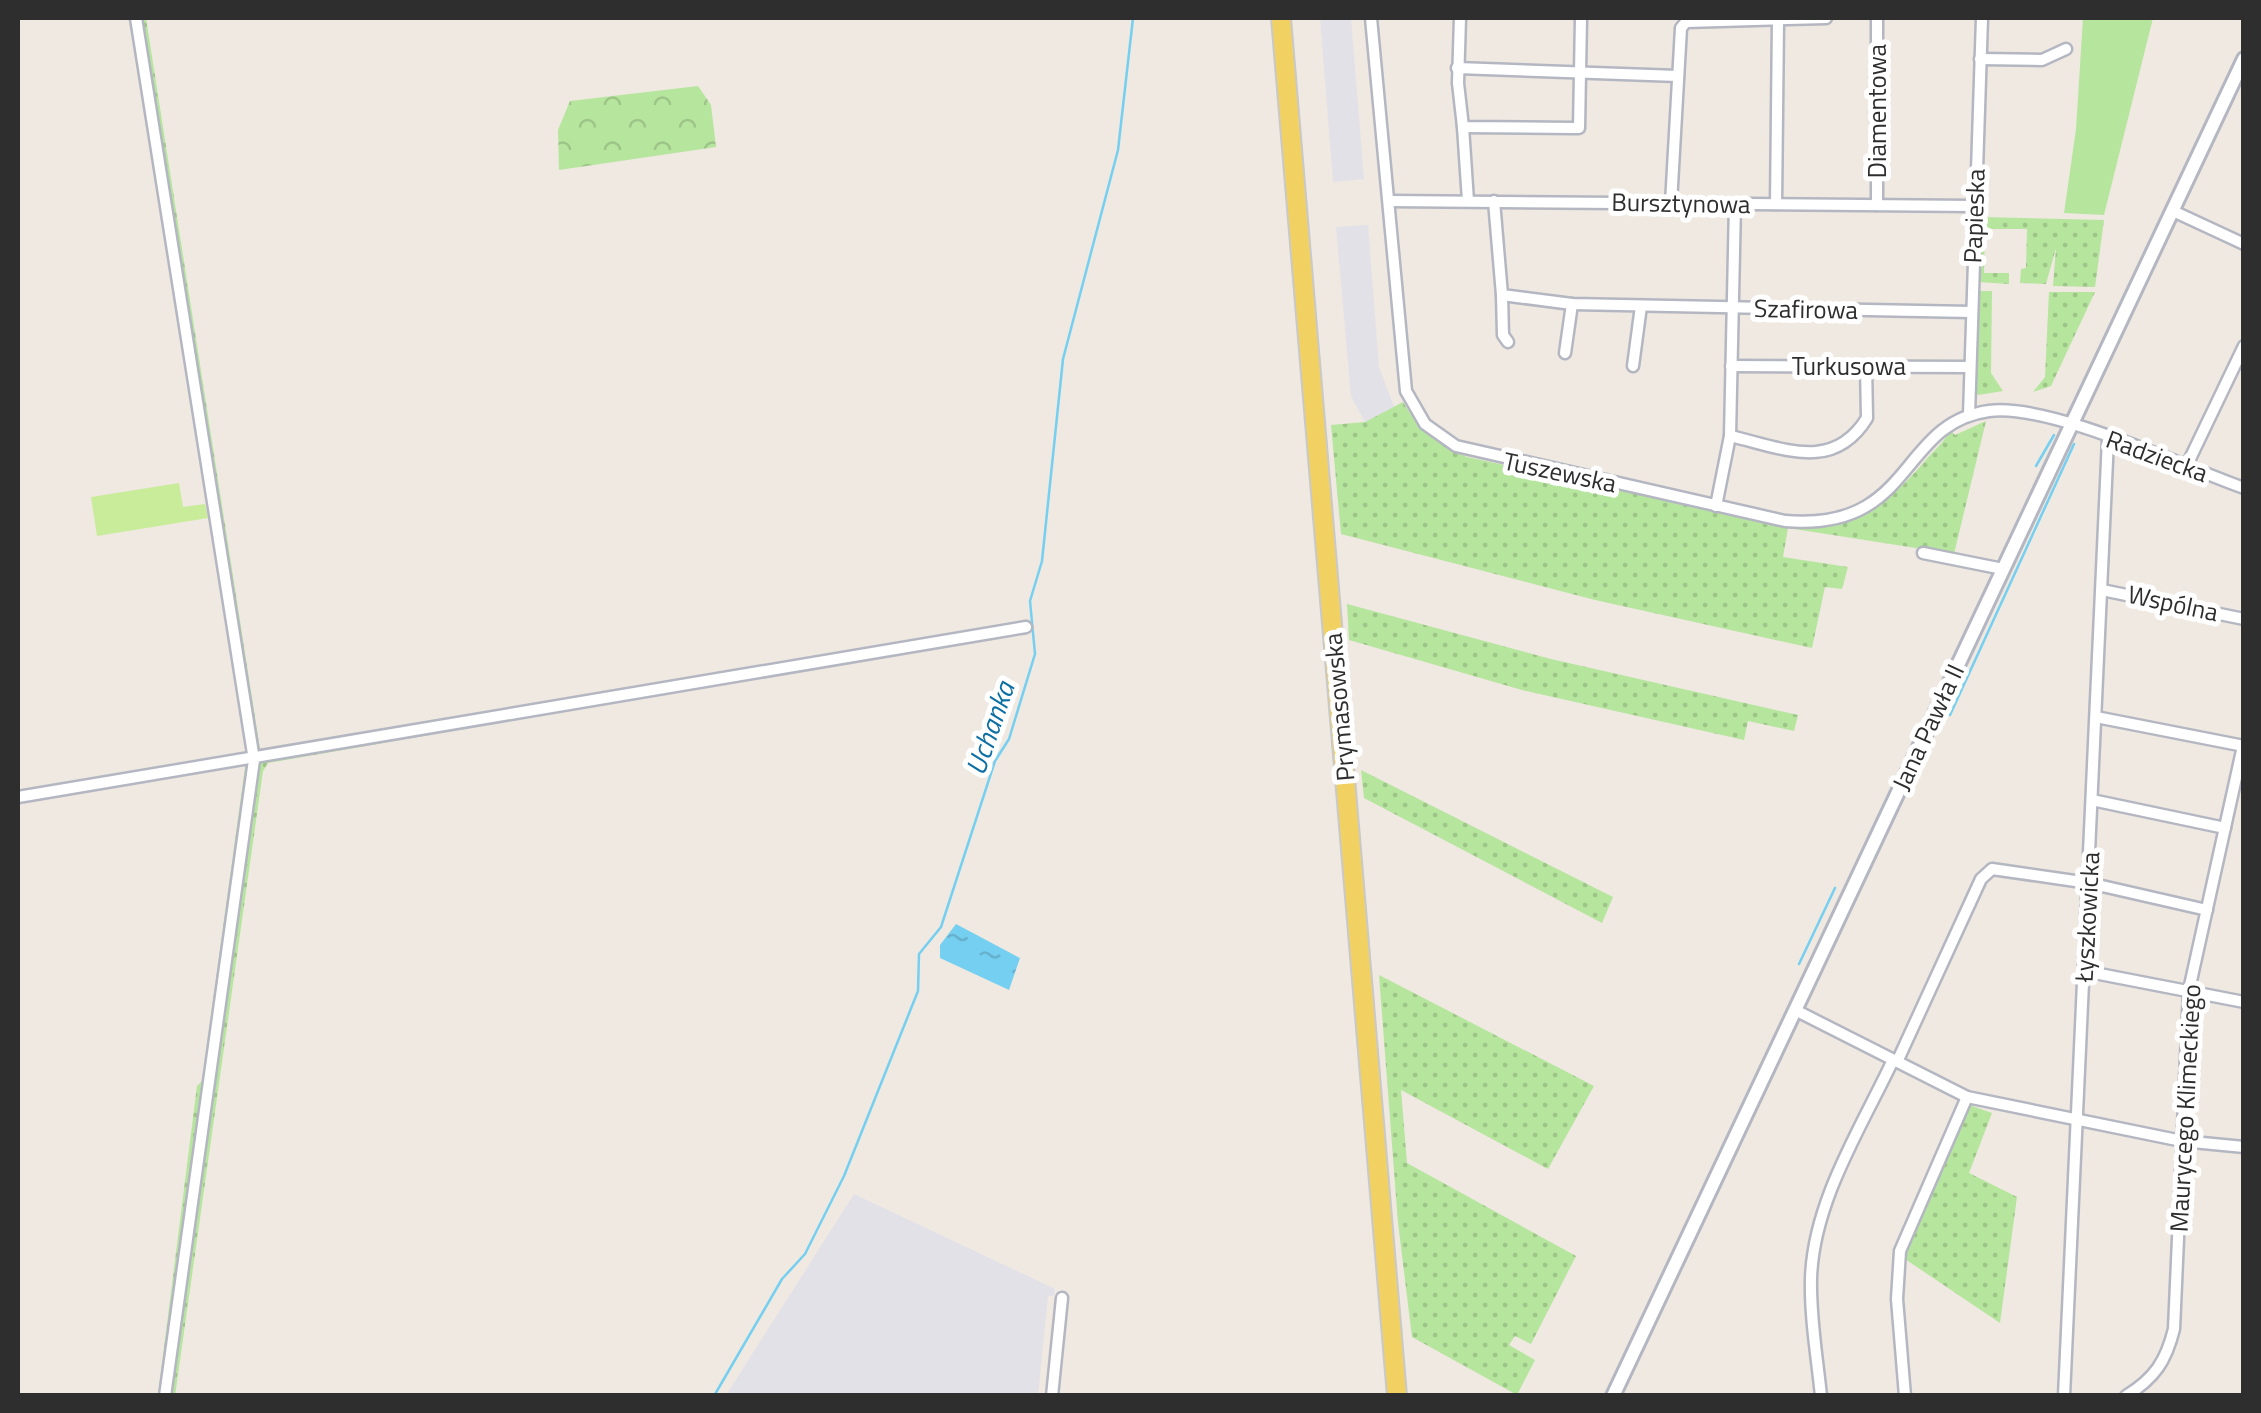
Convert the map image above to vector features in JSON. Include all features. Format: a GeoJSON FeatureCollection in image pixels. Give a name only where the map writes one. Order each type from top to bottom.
{"type":"FeatureCollection","features":[{"type":"Feature","properties":{"kind":"main road","name":"Prymasowska"},"geometry":{"type":"LineString","coordinates":[[1281,18],[1397,1396]]}},
{"type":"Feature","properties":{"kind":"street"},"geometry":{"type":"LineString","coordinates":[[136,18],[254,760],[165,1396]]}},
{"type":"Feature","properties":{"kind":"street","name":"Tuszewska"},"geometry":{"type":"LineString","coordinates":[[1372,18],[1404,375],[1413,408],[1425,424],[1473,453],[1785,521],[1820,523],[1850,516],[1890,490],[1941,431],[1969,415]]}},
{"type":"Feature","properties":{"kind":"street"},"geometry":{"type":"LineString","coordinates":[[1460,18],[1458,68],[1468,197]]}},
{"type":"Feature","properties":{"kind":"street"},"geometry":{"type":"LineString","coordinates":[[1463,128],[1579,128],[1581,18]]}},
{"type":"Feature","properties":{"kind":"street"},"geometry":{"type":"LineString","coordinates":[[1671,203],[1678,76],[1682,28],[1686,22],[1826,18]]}},
{"type":"Feature","properties":{"kind":"street","name":"Diamentowa"},"geometry":{"type":"LineString","coordinates":[[1876,205],[1878,18]]}},
{"type":"Feature","properties":{"kind":"street","name":"Papieska"},"geometry":{"type":"LineString","coordinates":[[1969,415],[1982,18]]}},
{"type":"Feature","properties":{"kind":"street"},"geometry":{"type":"LineString","coordinates":[[1776,204],[1778,22]]}},
{"type":"Feature","properties":{"kind":"street"},"geometry":{"type":"LineString","coordinates":[[1980,59],[2042,60],[2066,50]]}},
{"type":"Feature","properties":{"kind":"street","name":"Jana Pawła II"},"geometry":{"type":"LineString","coordinates":[[1613,1396],[2244,59]]}},
{"type":"Feature","properties":{"kind":"street"},"geometry":{"type":"LineString","coordinates":[[1458,68],[1678,76]]}},
{"type":"Feature","properties":{"kind":"street","name":"Bursztynowa"},"geometry":{"type":"LineString","coordinates":[[1389,202],[1468,197],[1494,201],[1974,206]]}},
{"type":"Feature","properties":{"kind":"street"},"geometry":{"type":"LineString","coordinates":[[1494,201],[1503,335],[1508,342]]}},
{"type":"Feature","properties":{"kind":"street"},"geometry":{"type":"LineString","coordinates":[[1716,506],[1730,436],[1734,204]]}},
{"type":"Feature","properties":{"kind":"street"},"geometry":{"type":"LineString","coordinates":[[2173,211],[2244,244]]}},
{"type":"Feature","properties":{"kind":"street","name":"Szafirowa"},"geometry":{"type":"LineString","coordinates":[[1502,296],[1572,304],[1971,312]]}},
{"type":"Feature","properties":{"kind":"street"},"geometry":{"type":"LineString","coordinates":[[1566,353],[1572,304]]}},
{"type":"Feature","properties":{"kind":"street"},"geometry":{"type":"LineString","coordinates":[[1633,366],[1640,306]]}},
{"type":"Feature","properties":{"kind":"street"},"geometry":{"type":"LineString","coordinates":[[2186,467],[2244,346]]}},
{"type":"Feature","properties":{"kind":"street"},"geometry":{"type":"LineString","coordinates":[[1730,436],[1820,454],[1844,446],[1867,418],[1866,365]]}},
{"type":"Feature","properties":{"kind":"street","name":"Turkusowa"},"geometry":{"type":"LineString","coordinates":[[1731,366],[1968,367]]}},
{"type":"Feature","properties":{"kind":"street"},"geometry":{"type":"LineString","coordinates":[[1969,415],[2017,411],[2066,434]]}},
{"type":"Feature","properties":{"kind":"street","name":"Radziecka"},"geometry":{"type":"LineString","coordinates":[[2066,434],[2108,438],[2244,488]]}},
{"type":"Feature","properties":{"kind":"street","name":"Łyszkowicka"},"geometry":{"type":"LineString","coordinates":[[2064,1396],[2108,438]]}},
{"type":"Feature","properties":{"kind":"street"},"geometry":{"type":"LineString","coordinates":[[1924,554],[2002,569]]}},
{"type":"Feature","properties":{"kind":"street","name":"Wspólna"},"geometry":{"type":"LineString","coordinates":[[2102,590],[2244,618]]}},
{"type":"Feature","properties":{"kind":"street"},"geometry":{"type":"LineString","coordinates":[[18,797],[1026,627]]}},
{"type":"Feature","properties":{"kind":"street"},"geometry":{"type":"LineString","coordinates":[[2096,717],[2243,746]]}},
{"type":"Feature","properties":{"kind":"street","name":"Maurycego Klimeckiego"},"geometry":{"type":"LineString","coordinates":[[2126,1396],[2150,1381],[2167,1357],[2174,1329],[2190,990],[2243,746]]}},
{"type":"Feature","properties":{"kind":"street"},"geometry":{"type":"LineString","coordinates":[[2092,800],[2226,828]]}},
{"type":"Feature","properties":{"kind":"street"},"geometry":{"type":"LineString","coordinates":[[1821,1396],[1811,1276],[1817,1234],[1826,1205],[1981,879],[1992,869],[2089,884],[2207,910]]}},
{"type":"Feature","properties":{"kind":"street"},"geometry":{"type":"LineString","coordinates":[[2084,971],[2244,1002]]}},
{"type":"Feature","properties":{"kind":"street"},"geometry":{"type":"LineString","coordinates":[[1795,1010],[1967,1097],[2182,1141],[2244,1148]]}},
{"type":"Feature","properties":{"kind":"street"},"geometry":{"type":"LineString","coordinates":[[1905,1396],[1897,1298],[1900,1251],[1967,1097]]}},
{"type":"Feature","properties":{"kind":"street"},"geometry":{"type":"LineString","coordinates":[[1052,1396],[1062,1298]]}},
{"type":"Feature","properties":{"kind":"shaded area"},"geometry":{"type":"Polygon","coordinates":[[[1320,18],[1351,18],[1364,179],[1333,182],[1320,18]]]}},
{"type":"Feature","properties":{"kind":"shaded area"},"geometry":{"type":"Polygon","coordinates":[[[1368,225],[1379,367],[1394,407],[1365,422],[1351,396],[1336,227],[1368,225]]]}},
{"type":"Feature","properties":{"kind":"shaded area"},"geometry":{"type":"Polygon","coordinates":[[[854,1194],[1055,1289],[1054,1296],[1048,1296],[1038,1395],[726,1395],[854,1194]]]}},
{"type":"Feature","properties":{"kind":"green space"},"geometry":{"type":"Polygon","coordinates":[[[129,18],[146,18],[260,749],[1024,632],[268,763],[263,771],[175,1396],[158,1395],[197,1086],[202,1081],[247,753],[129,18]]]}},
{"type":"Feature","properties":{"kind":"green space"},"geometry":{"type":"Polygon","coordinates":[[[2083,18],[2153,18],[2104,215],[2064,213],[2076,129],[2083,18]]]}},
{"type":"Feature","properties":{"kind":"green space"},"geometry":{"type":"Polygon","coordinates":[[[698,86],[711,105],[716,147],[559,170],[558,130],[570,101],[698,86]]]}},
{"type":"Feature","properties":{"kind":"green space"},"geometry":{"type":"Polygon","coordinates":[[[1982,217],[2104,220],[2095,287],[2053,286],[2056,248],[2046,284],[2020,283],[2021,269],[2026,268],[2027,229],[1985,229],[1984,273],[2009,273],[2009,284],[1979,282],[1982,217]]]}},
{"type":"Feature","properties":{"kind":"green space"},"geometry":{"type":"Polygon","coordinates":[[[1978,291],[1992,291],[1991,373],[2003,391],[1978,395],[1975,391],[1978,291]]]}},
{"type":"Feature","properties":{"kind":"green space"},"geometry":{"type":"Polygon","coordinates":[[[2049,292],[2095,292],[2051,386],[2033,392],[2045,377],[2049,292]]]}},
{"type":"Feature","properties":{"kind":"green space"},"geometry":{"type":"Polygon","coordinates":[[[1403,402],[1430,434],[1467,457],[1788,527],[1832,525],[1866,513],[1910,478],[1950,430],[1955,435],[1986,421],[1954,554],[1788,528],[1783,557],[1848,567],[1842,589],[1825,587],[1812,648],[1595,600],[1341,534],[1331,425],[1365,422],[1403,402]]]}},
{"type":"Feature","properties":{"kind":"green space"},"geometry":{"type":"Polygon","coordinates":[[[179,483],[183,507],[205,504],[208,518],[97,536],[91,497],[179,483]]]}},
{"type":"Feature","properties":{"kind":"green space"},"geometry":{"type":"Polygon","coordinates":[[[1347,604],[1551,659],[1798,715],[1794,731],[1748,721],[1744,740],[1522,690],[1349,640],[1347,604]]]}},
{"type":"Feature","properties":{"kind":"green space"},"geometry":{"type":"Polygon","coordinates":[[[1361,770],[1613,897],[1602,923],[1364,798],[1361,770]]]}},
{"type":"Feature","properties":{"kind":"green space"},"geometry":{"type":"Polygon","coordinates":[[[1379,975],[1594,1086],[1548,1169],[1401,1090],[1407,1163],[1576,1256],[1531,1344],[1515,1336],[1509,1345],[1535,1360],[1517,1395],[1412,1337],[1398,1223],[1379,975]]]}},
{"type":"Feature","properties":{"kind":"green space"},"geometry":{"type":"Polygon","coordinates":[[[1964,1103],[1992,1113],[1969,1173],[2017,1197],[2000,1323],[1902,1257],[1964,1103]]]}},
{"type":"Feature","properties":{"kind":"water"},"geometry":{"type":"Polygon","coordinates":[[[956,924],[1020,958],[1009,990],[940,958],[940,945],[956,924]]]}},
{"type":"Feature","properties":{"kind":"waterway","name":"Uchanka"},"geometry":{"type":"LineString","coordinates":[[714,1396],[782,1279],[805,1254],[844,1176],[918,991],[919,954],[941,927],[995,761],[1009,739],[1035,654],[1030,601],[1042,561],[1063,359],[1118,150],[1133,18]]}},
{"type":"Feature","properties":{"kind":"waterway"},"geometry":{"type":"LineString","coordinates":[[2036,466],[2054,435]]}},
{"type":"Feature","properties":{"kind":"waterway"},"geometry":{"type":"LineString","coordinates":[[1950,715],[2074,444]]}},
{"type":"Feature","properties":{"kind":"waterway"},"geometry":{"type":"LineString","coordinates":[[1799,964],[1835,888]]}}]}
